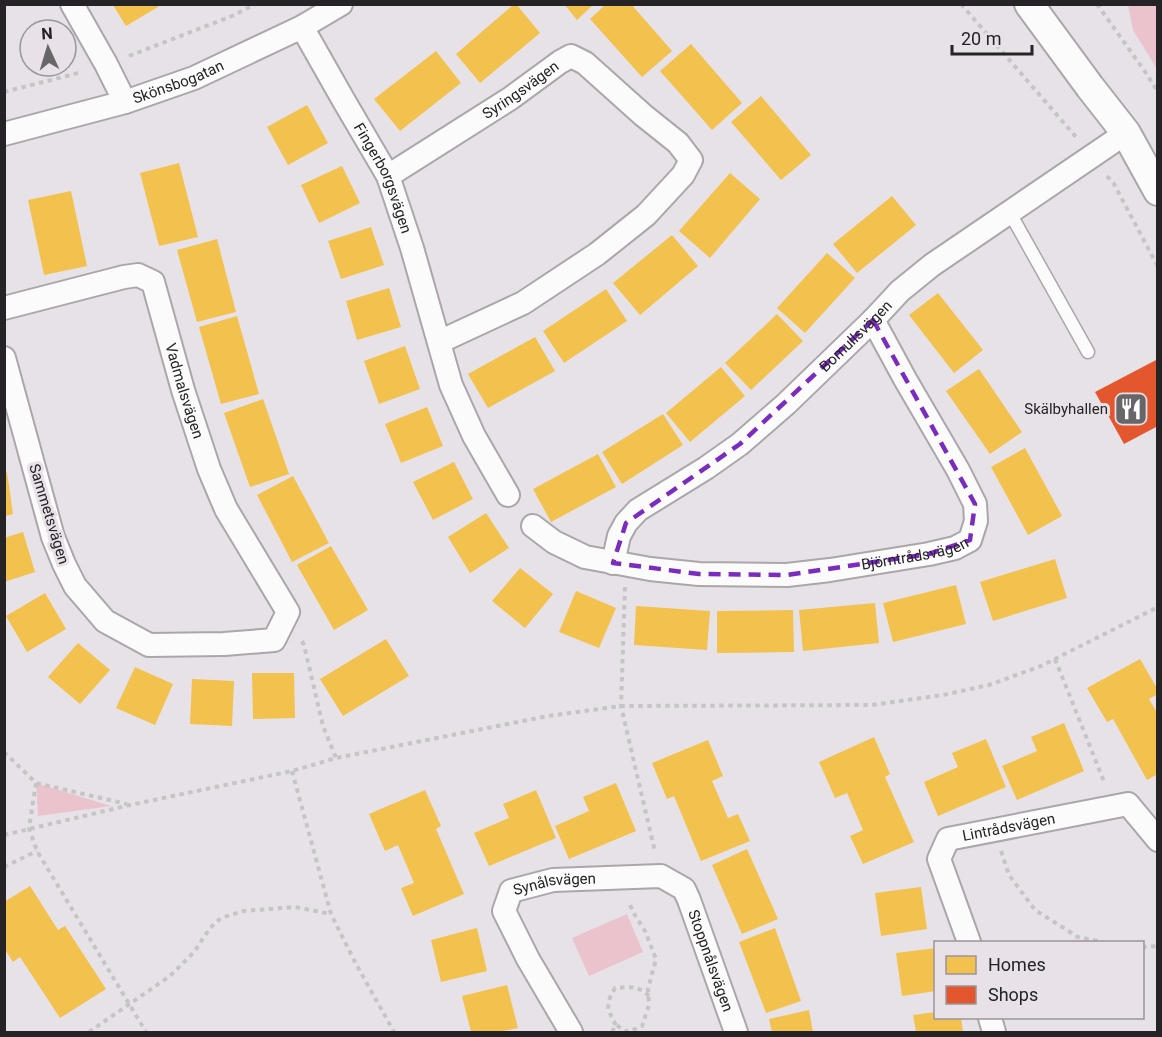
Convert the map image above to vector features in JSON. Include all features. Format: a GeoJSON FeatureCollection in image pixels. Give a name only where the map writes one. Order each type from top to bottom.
{"type":"FeatureCollection","features":[{"type":"Feature","properties":{"kind":"street"},"geometry":{"type":"LineString","coordinates":[[72,4],[125,102]]}},
{"type":"Feature","properties":{"kind":"street","name":"Skönsbogatan"},"geometry":{"type":"LineString","coordinates":[[4,134],[125,102],[194,78],[302,27],[340,4]]}},
{"type":"Feature","properties":{"kind":"street"},"geometry":{"type":"LineString","coordinates":[[1029,4],[1126,133],[1158,191]]}},
{"type":"Feature","properties":{"kind":"street","name":"Fingerborgsvägen"},"geometry":{"type":"LineString","coordinates":[[302,27],[388,176],[412,248],[451,385],[474,436],[508,495]]}},
{"type":"Feature","properties":{"kind":"street","name":"Syringsvägen"},"geometry":{"type":"LineString","coordinates":[[388,176],[511,98],[560,62],[572,56],[585,63],[678,144],[691,160],[683,175],[646,215],[597,254],[523,303],[439,342]]}},
{"type":"Feature","properties":{"kind":"street","name":"Bomullsvägen"},"geometry":{"type":"LineString","coordinates":[[619,564],[619,536],[626,522],[638,510],[740,444],[786,404],[900,291],[932,265],[1126,133]]}},
{"type":"Feature","properties":{"kind":"street","name":"Vadmalsvägen"},"geometry":{"type":"LineString","coordinates":[[4,308],[124,277],[138,275],[153,282],[208,469],[283,622]]}},
{"type":"Feature","properties":{"kind":"street","name":"Björntrådsvägen"},"geometry":{"type":"LineString","coordinates":[[619,564],[699,574],[787,575],[929,554],[955,548],[970,540],[976,521],[975,504],[873,320]]}},
{"type":"Feature","properties":{"kind":"street","name":"Sammetsvägen"},"geometry":{"type":"LineString","coordinates":[[4,358],[53,537],[75,586],[105,621],[149,645],[224,644],[274,640],[283,622]]}},
{"type":"Feature","properties":{"kind":"street"},"geometry":{"type":"LineString","coordinates":[[533,526],[554,542],[571,551],[585,557],[619,564]]}},
{"type":"Feature","properties":{"kind":"street"},"geometry":{"type":"LineString","coordinates":[[1114,807],[1128,804],[1158,840]]}},
{"type":"Feature","properties":{"kind":"street","name":"Lintrådsvägen"},"geometry":{"type":"LineString","coordinates":[[969,941],[939,859],[948,839],[1114,807]]}},
{"type":"Feature","properties":{"kind":"street","name":"Synålsvägen"},"geometry":{"type":"LineString","coordinates":[[571,1032],[504,911],[511,891],[553,880],[661,876],[684,888]]}},
{"type":"Feature","properties":{"kind":"street","name":"Stoppnålsvägen"},"geometry":{"type":"LineString","coordinates":[[684,888],[736,1032]]}},
{"type":"Feature","properties":{"kind":"lane"},"geometry":{"type":"LineString","coordinates":[[1010,213],[1088,352]]}},
{"type":"Feature","properties":{"kind":"path"},"geometry":{"type":"LineString","coordinates":[[4,92],[90,70],[232,16],[256,4]]}},
{"type":"Feature","properties":{"kind":"path"},"geometry":{"type":"LineString","coordinates":[[961,4],[1114,184],[1158,267]]}},
{"type":"Feature","properties":{"kind":"path"},"geometry":{"type":"LineString","coordinates":[[1097,4],[1158,92]]}},
{"type":"Feature","properties":{"kind":"path"},"geometry":{"type":"LineString","coordinates":[[619,564],[621,706],[661,876]]}},
{"type":"Feature","properties":{"kind":"path"},"geometry":{"type":"LineString","coordinates":[[4,834],[292,771],[336,758],[548,716],[621,706],[872,705],[943,695],[989,685],[1041,666],[1158,607]]}},
{"type":"Feature","properties":{"kind":"path"},"geometry":{"type":"LineString","coordinates":[[283,622],[304,645],[323,726],[336,758]]}},
{"type":"Feature","properties":{"kind":"path"},"geometry":{"type":"LineString","coordinates":[[1055,659],[1114,807]]}},
{"type":"Feature","properties":{"kind":"path"},"geometry":{"type":"LineString","coordinates":[[4,752],[36,783],[129,805]]}},
{"type":"Feature","properties":{"kind":"path"},"geometry":{"type":"LineString","coordinates":[[292,771],[331,914],[394,1032]]}},
{"type":"Feature","properties":{"kind":"path"},"geometry":{"type":"LineString","coordinates":[[36,783],[29,828],[37,851],[146,1032]]}},
{"type":"Feature","properties":{"kind":"path"},"geometry":{"type":"LineString","coordinates":[[997,830],[1001,853],[1009,875],[1035,910],[1078,937],[1098,941]]}},
{"type":"Feature","properties":{"kind":"path"},"geometry":{"type":"LineString","coordinates":[[4,867],[37,851]]}},
{"type":"Feature","properties":{"kind":"path"},"geometry":{"type":"LineString","coordinates":[[628,877],[627,896],[656,959],[648,989],[649,996],[649,1005],[642,1026],[628,1032],[616,1025],[608,1012],[610,998],[615,988],[641,989],[649,996]]}},
{"type":"Feature","properties":{"kind":"path"},"geometry":{"type":"LineString","coordinates":[[88,1032],[170,976],[194,952],[210,928],[221,918],[244,911],[295,907],[331,914]]}},
{"type":"Feature","properties":{"kind":"path"},"geometry":{"type":"LineString","coordinates":[[612,1032],[616,1025]]}},
{"type":"Feature","properties":{"kind":"highlighted area"},"geometry":{"type":"Polygon","coordinates":[[[873,320],[975,504],[970,540],[929,554],[787,575],[699,574],[613,563],[626,523],[740,444],[873,320]]]}},
{"type":"Feature","properties":{"kind":"shaded area"},"geometry":{"type":"Polygon","coordinates":[[[1128,5],[1157,5],[1157,69],[1133,30],[1128,5]]]}},
{"type":"Feature","properties":{"kind":"shaded area"},"geometry":{"type":"Polygon","coordinates":[[[36,783],[111,806],[38,816],[36,783]]]}},
{"type":"Feature","properties":{"kind":"shaded area"},"geometry":{"type":"Polygon","coordinates":[[[627,914],[643,952],[589,976],[572,938],[627,914]]]}},
{"type":"Feature","properties":{"kind":"building: Homes"},"geometry":{"type":"Polygon","coordinates":[[[514,4],[540,33],[480,83],[456,54],[514,4]]]}},
{"type":"Feature","properties":{"kind":"building: Homes"},"geometry":{"type":"Polygon","coordinates":[[[564,4],[594,4],[577,20],[564,4]]]}},
{"type":"Feature","properties":{"kind":"building: Homes"},"geometry":{"type":"Polygon","coordinates":[[[606,4],[631,4],[672,51],[642,77],[590,19],[606,4]]]}},
{"type":"Feature","properties":{"kind":"building: Homes"},"geometry":{"type":"Polygon","coordinates":[[[113,5],[157,5],[158,7],[126,26],[113,5]]]}},
{"type":"Feature","properties":{"kind":"building: Homes"},"geometry":{"type":"Polygon","coordinates":[[[691,44],[742,103],[712,130],[660,71],[691,44]]]}},
{"type":"Feature","properties":{"kind":"building: Homes"},"geometry":{"type":"Polygon","coordinates":[[[436,51],[461,83],[400,131],[374,99],[436,51]]]}},
{"type":"Feature","properties":{"kind":"building: Homes"},"geometry":{"type":"Polygon","coordinates":[[[761,96],[811,155],[781,180],[731,122],[761,96]]]}},
{"type":"Feature","properties":{"kind":"building: Homes"},"geometry":{"type":"Polygon","coordinates":[[[307,105],[328,143],[288,165],[267,127],[307,105]]]}},
{"type":"Feature","properties":{"kind":"building: Homes"},"geometry":{"type":"Polygon","coordinates":[[[179,163],[198,237],[159,246],[140,173],[179,163]]]}},
{"type":"Feature","properties":{"kind":"building: Homes"},"geometry":{"type":"Polygon","coordinates":[[[342,166],[360,203],[319,223],[301,185],[342,166]]]}},
{"type":"Feature","properties":{"kind":"building: Homes"},"geometry":{"type":"Polygon","coordinates":[[[730,173],[760,199],[710,258],[679,231],[730,173]]]}},
{"type":"Feature","properties":{"kind":"building: Homes"},"geometry":{"type":"Polygon","coordinates":[[[71,191],[87,266],[44,275],[28,200],[71,191]]]}},
{"type":"Feature","properties":{"kind":"building: Homes"},"geometry":{"type":"Polygon","coordinates":[[[892,196],[916,225],[857,273],[833,244],[892,196]]]}},
{"type":"Feature","properties":{"kind":"building: Homes"},"geometry":{"type":"Polygon","coordinates":[[[371,227],[384,265],[341,279],[328,241],[371,227]]]}},
{"type":"Feature","properties":{"kind":"building: Homes"},"geometry":{"type":"Polygon","coordinates":[[[672,235],[698,266],[640,315],[613,283],[672,235]]]}},
{"type":"Feature","properties":{"kind":"building: Homes"},"geometry":{"type":"Polygon","coordinates":[[[217,239],[236,312],[197,322],[177,250],[217,239]]]}},
{"type":"Feature","properties":{"kind":"building: Homes"},"geometry":{"type":"Polygon","coordinates":[[[827,253],[855,278],[805,333],[777,308],[827,253]]]}},
{"type":"Feature","properties":{"kind":"building: Homes"},"geometry":{"type":"Polygon","coordinates":[[[389,288],[401,327],[357,340],[346,301],[389,288]]]}},
{"type":"Feature","properties":{"kind":"building: Homes"},"geometry":{"type":"Polygon","coordinates":[[[606,289],[627,321],[564,363],[543,331],[606,289]]]}},
{"type":"Feature","properties":{"kind":"building: Homes"},"geometry":{"type":"Polygon","coordinates":[[[938,293],[983,350],[954,373],[909,315],[938,293]]]}},
{"type":"Feature","properties":{"kind":"building: Homes"},"geometry":{"type":"Polygon","coordinates":[[[777,314],[803,341],[751,390],[725,363],[777,314]]]}},
{"type":"Feature","properties":{"kind":"building: Homes"},"geometry":{"type":"Polygon","coordinates":[[[237,316],[259,394],[221,404],[199,327],[237,316]]]}},
{"type":"Feature","properties":{"kind":"building: Homes"},"geometry":{"type":"Polygon","coordinates":[[[535,337],[555,371],[488,408],[468,374],[535,337]]]}},
{"type":"Feature","properties":{"kind":"building: Homes"},"geometry":{"type":"Polygon","coordinates":[[[405,346],[420,389],[379,404],[364,361],[405,346]]]}},
{"type":"Feature","properties":{"kind":"building: Homes"},"geometry":{"type":"Polygon","coordinates":[[[721,367],[745,396],[690,442],[666,413],[721,367]]]}},
{"type":"Feature","properties":{"kind":"building: Homes"},"geometry":{"type":"Polygon","coordinates":[[[979,369],[1022,432],[990,454],[946,391],[979,369]]]}},
{"type":"Feature","properties":{"kind":"building: Homes"},"geometry":{"type":"Polygon","coordinates":[[[263,399],[289,474],[250,487],[224,413],[263,399]]]}},
{"type":"Feature","properties":{"kind":"building: Homes"},"geometry":{"type":"Polygon","coordinates":[[[427,407],[443,446],[401,463],[385,424],[427,407]]]}},
{"type":"Feature","properties":{"kind":"building: Homes"},"geometry":{"type":"Polygon","coordinates":[[[663,414],[683,445],[622,484],[602,452],[663,414]]]}},
{"type":"Feature","properties":{"kind":"building: Homes"},"geometry":{"type":"Polygon","coordinates":[[[1025,448],[1062,516],[1028,535],[991,467],[1025,448]]]}},
{"type":"Feature","properties":{"kind":"building: Homes"},"geometry":{"type":"Polygon","coordinates":[[[598,454],[616,487],[551,522],[533,489],[598,454]]]}},
{"type":"Feature","properties":{"kind":"building: Homes"},"geometry":{"type":"Polygon","coordinates":[[[454,462],[473,499],[433,520],[413,482],[454,462]]]}},
{"type":"Feature","properties":{"kind":"building: Homes"},"geometry":{"type":"Polygon","coordinates":[[[7,472],[13,514],[5,516],[5,473],[7,472]]]}},
{"type":"Feature","properties":{"kind":"building: Homes"},"geometry":{"type":"Polygon","coordinates":[[[293,476],[329,543],[292,562],[257,495],[293,476]]]}},
{"type":"Feature","properties":{"kind":"building: Homes"},"geometry":{"type":"Polygon","coordinates":[[[486,513],[509,548],[470,573],[448,537],[486,513]]]}},
{"type":"Feature","properties":{"kind":"building: Homes"},"geometry":{"type":"Polygon","coordinates":[[[23,532],[35,572],[4,582],[4,538],[23,532]]]}},
{"type":"Feature","properties":{"kind":"building: Homes"},"geometry":{"type":"Polygon","coordinates":[[[331,546],[368,610],[334,630],[297,565],[331,546]]]}},
{"type":"Feature","properties":{"kind":"building: Homes"},"geometry":{"type":"Polygon","coordinates":[[[1055,559],[1067,598],[993,621],[980,582],[1055,559]]]}},
{"type":"Feature","properties":{"kind":"building: Homes"},"geometry":{"type":"Polygon","coordinates":[[[520,568],[553,594],[525,628],[492,601],[520,568]]]}},
{"type":"Feature","properties":{"kind":"building: Homes"},"geometry":{"type":"Polygon","coordinates":[[[956,585],[966,624],[893,642],[883,603],[956,585]]]}},
{"type":"Feature","properties":{"kind":"building: Homes"},"geometry":{"type":"Polygon","coordinates":[[[576,591],[616,608],[599,648],[559,632],[576,591]]]}},
{"type":"Feature","properties":{"kind":"building: Homes"},"geometry":{"type":"Polygon","coordinates":[[[45,593],[66,629],[27,652],[6,616],[45,593]]]}},
{"type":"Feature","properties":{"kind":"building: Homes"},"geometry":{"type":"Polygon","coordinates":[[[875,603],[879,643],[803,651],[799,610],[875,603]]]}},
{"type":"Feature","properties":{"kind":"building: Homes"},"geometry":{"type":"Polygon","coordinates":[[[636,606],[710,611],[707,650],[634,645],[636,606]]]}},
{"type":"Feature","properties":{"kind":"building: Homes"},"geometry":{"type":"Polygon","coordinates":[[[793,610],[794,652],[717,653],[717,611],[793,610]]]}},
{"type":"Feature","properties":{"kind":"building: Homes"},"geometry":{"type":"Polygon","coordinates":[[[386,639],[409,676],[343,716],[320,679],[386,639]]]}},
{"type":"Feature","properties":{"kind":"building: Homes"},"geometry":{"type":"Polygon","coordinates":[[[78,643],[110,670],[80,704],[48,677],[78,643]]]}},
{"type":"Feature","properties":{"kind":"building: Homes"},"geometry":{"type":"Polygon","coordinates":[[[1140,659],[1158,690],[1158,694],[1149,699],[1158,714],[1158,774],[1147,780],[1113,719],[1107,722],[1087,688],[1140,659]]]}},
{"type":"Feature","properties":{"kind":"building: Homes"},"geometry":{"type":"Polygon","coordinates":[[[135,667],[173,684],[155,725],[116,708],[135,667]]]}},
{"type":"Feature","properties":{"kind":"building: Homes"},"geometry":{"type":"Polygon","coordinates":[[[252,673],[294,673],[295,718],[253,719],[252,673]]]}},
{"type":"Feature","properties":{"kind":"building: Homes"},"geometry":{"type":"Polygon","coordinates":[[[192,679],[234,681],[232,726],[190,724],[192,679]]]}},
{"type":"Feature","properties":{"kind":"building: Homes"},"geometry":{"type":"Polygon","coordinates":[[[1064,723],[1084,771],[1017,800],[1002,766],[1037,751],[1031,737],[1064,723]]]}},
{"type":"Feature","properties":{"kind":"building: Homes"},"geometry":{"type":"Polygon","coordinates":[[[874,737],[890,774],[885,777],[914,842],[863,864],[850,836],[863,830],[847,793],[835,798],[819,762],[874,737]]]}},
{"type":"Feature","properties":{"kind":"building: Homes"},"geometry":{"type":"Polygon","coordinates":[[[986,739],[1006,787],[938,816],[924,782],[958,767],[952,753],[986,739]]]}},
{"type":"Feature","properties":{"kind":"building: Homes"},"geometry":{"type":"Polygon","coordinates":[[[708,740],[723,776],[712,781],[728,818],[738,814],[750,841],[701,861],[674,796],[667,799],[652,763],[708,740]]]}},
{"type":"Feature","properties":{"kind":"building: Homes"},"geometry":{"type":"Polygon","coordinates":[[[616,783],[636,831],[569,859],[555,826],[589,811],[583,797],[616,783]]]}},
{"type":"Feature","properties":{"kind":"building: Homes"},"geometry":{"type":"Polygon","coordinates":[[[425,790],[441,826],[436,829],[464,894],[413,916],[401,888],[414,883],[398,845],[385,851],[369,814],[425,790]]]}},
{"type":"Feature","properties":{"kind":"building: Homes"},"geometry":{"type":"Polygon","coordinates":[[[536,790],[556,838],[489,866],[474,833],[509,818],[503,804],[536,790]]]}},
{"type":"Feature","properties":{"kind":"building: Homes"},"geometry":{"type":"Polygon","coordinates":[[[747,849],[778,919],[742,934],[712,865],[747,849]]]}},
{"type":"Feature","properties":{"kind":"building: Homes"},"geometry":{"type":"Polygon","coordinates":[[[30,886],[58,930],[65,926],[106,989],[60,1018],[20,957],[13,962],[4,948],[4,902],[30,886]]]}},
{"type":"Feature","properties":{"kind":"building: Homes"},"geometry":{"type":"Polygon","coordinates":[[[921,887],[927,929],[881,936],[875,893],[921,887]]]}},
{"type":"Feature","properties":{"kind":"building: Homes"},"geometry":{"type":"Polygon","coordinates":[[[477,928],[487,971],[441,982],[431,940],[477,928]]]}},
{"type":"Feature","properties":{"kind":"building: Homes"},"geometry":{"type":"Polygon","coordinates":[[[775,928],[801,1001],[766,1013],[739,942],[775,928]]]}},
{"type":"Feature","properties":{"kind":"building: Homes"},"geometry":{"type":"Polygon","coordinates":[[[934,948],[934,991],[902,996],[896,953],[934,948]]]}},
{"type":"Feature","properties":{"kind":"building: Homes"},"geometry":{"type":"Polygon","coordinates":[[[507,985],[518,1028],[498,1032],[471,1032],[462,996],[507,985]]]}},
{"type":"Feature","properties":{"kind":"building: Homes"},"geometry":{"type":"Polygon","coordinates":[[[809,1010],[813,1032],[772,1032],[769,1019],[809,1010]]]}},
{"type":"Feature","properties":{"kind":"building: Homes"},"geometry":{"type":"Polygon","coordinates":[[[934,1012],[934,1019],[961,1019],[963,1032],[916,1032],[913,1015],[934,1012]]]}},
{"type":"Feature","properties":{"kind":"building: Shops","name":"Skälbyhallen"},"geometry":{"type":"Polygon","coordinates":[[[1158,359],[1158,426],[1124,444],[1095,392],[1158,359]]]}},
{"type":"Feature","properties":{"kind":"place","name":"Skälbyhallen"},"geometry":{"type":"Point","coordinates":[1131,409]}}]}
